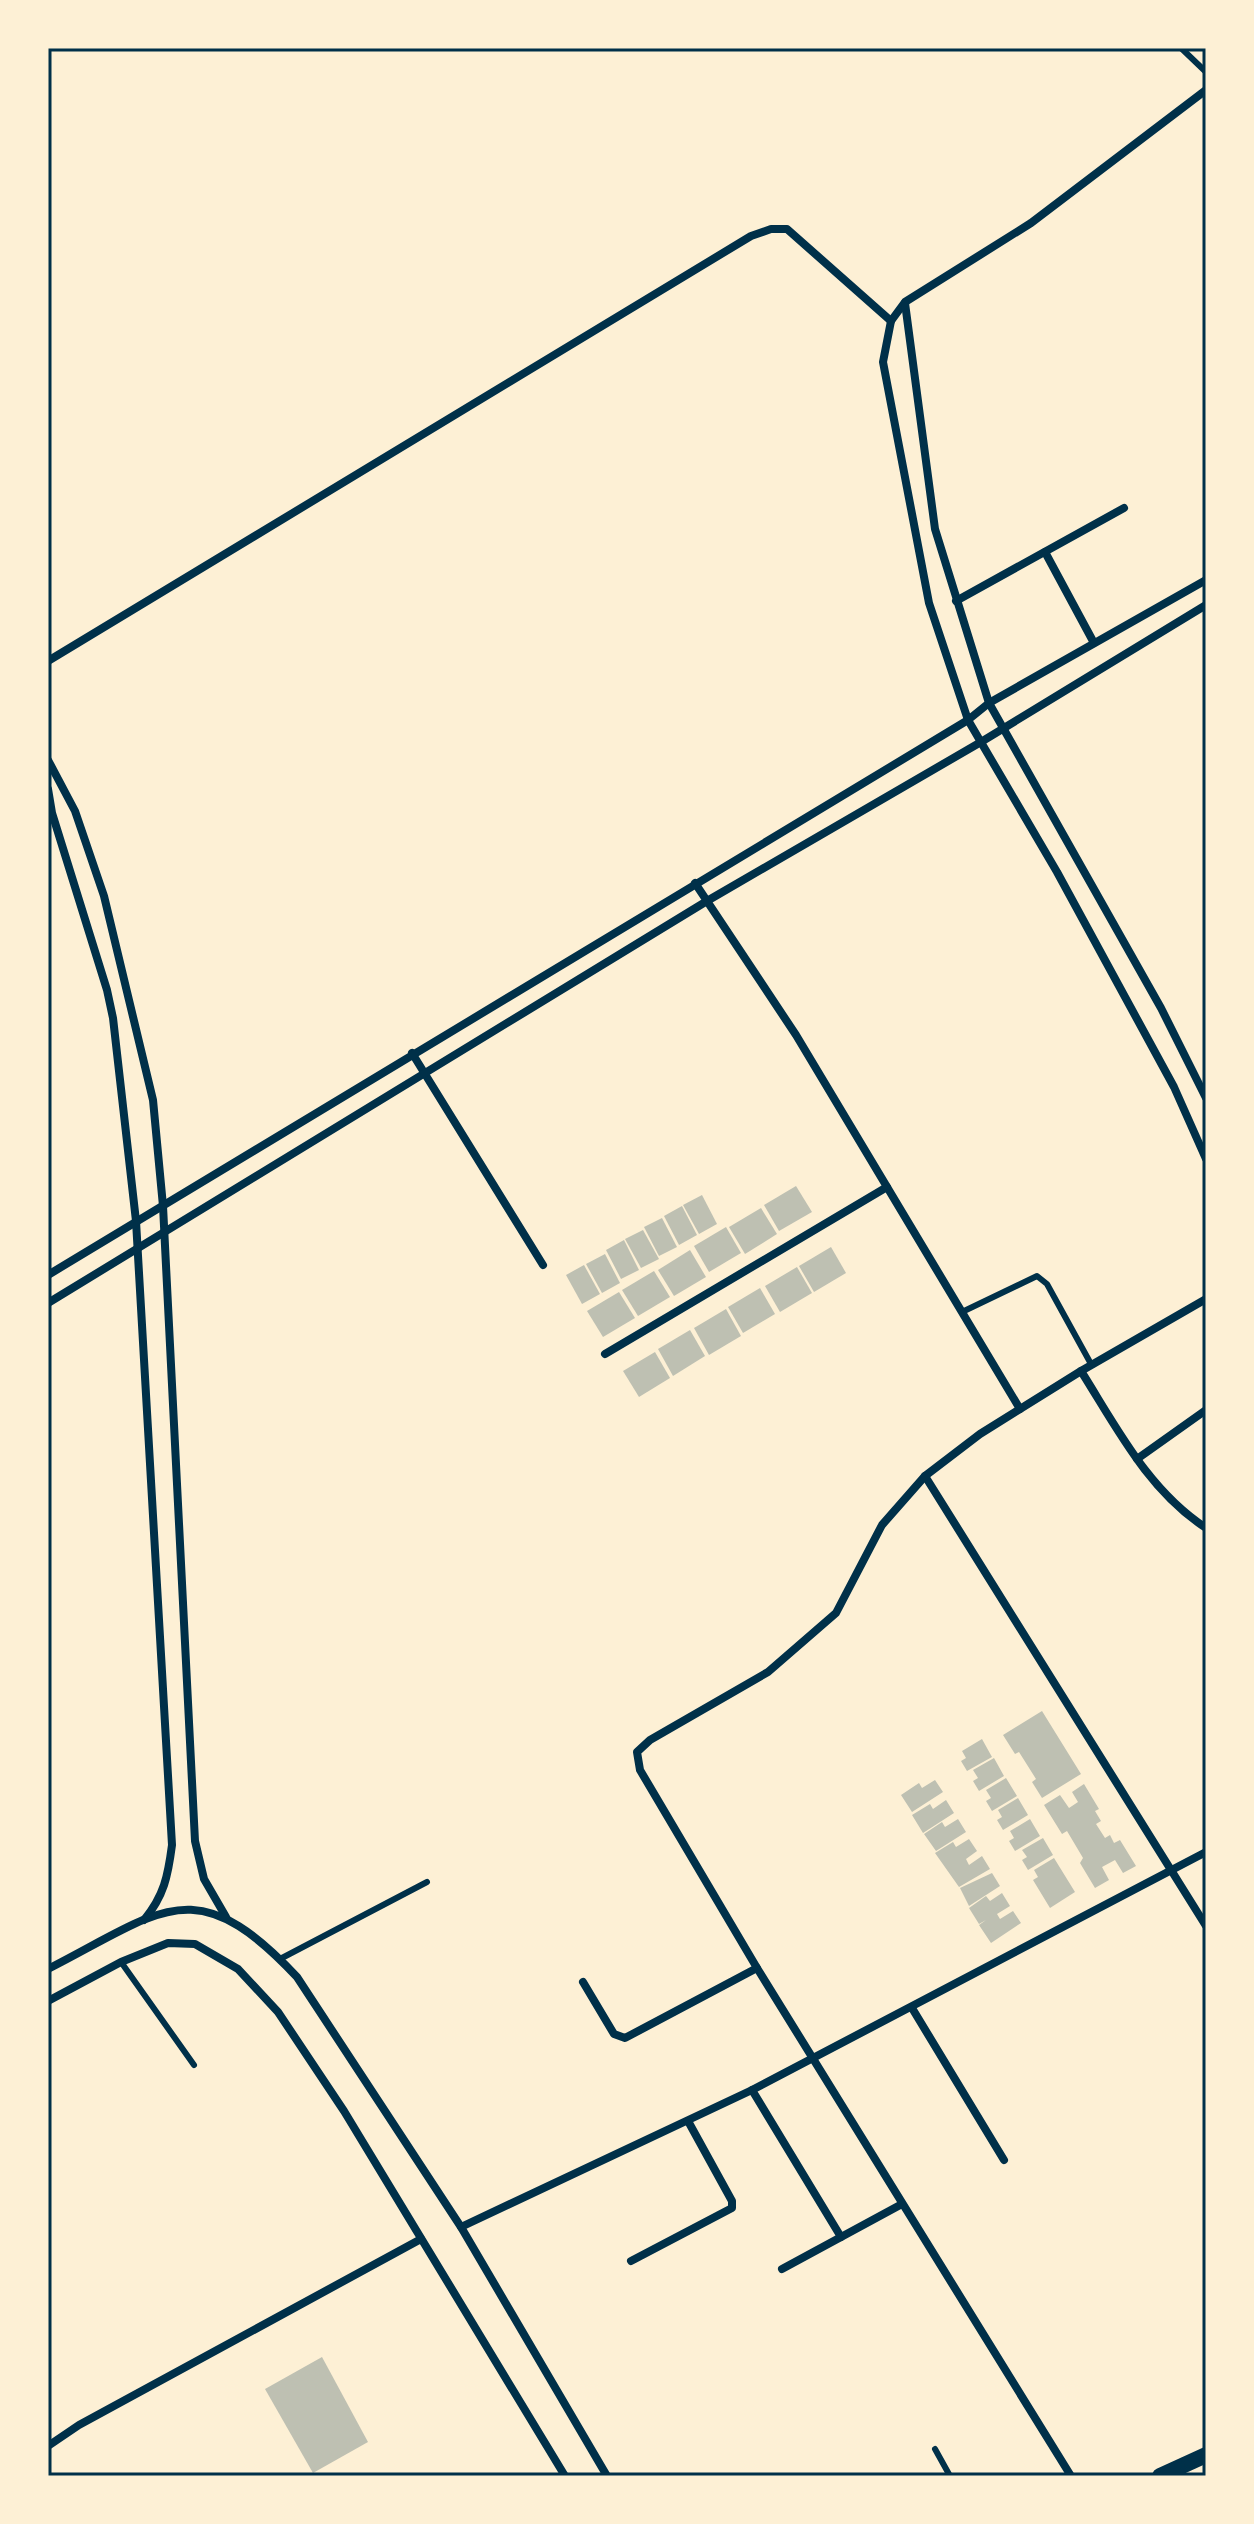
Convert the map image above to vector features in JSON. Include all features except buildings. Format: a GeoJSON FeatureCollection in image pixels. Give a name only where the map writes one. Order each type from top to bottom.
{"type":"FeatureCollection","features":[{"type":"Feature","properties":{"kind":"main road"},"geometry":{"type":"LineString","coordinates":[[1160,2476],[1206,2455]]}},
{"type":"Feature","properties":{"kind":"street"},"geometry":{"type":"LineString","coordinates":[[1206,90],[1031,223],[905,302],[891,321],[883,362],[929,603],[968,720],[1057,872],[1174,1087],[1206,1159]]}},
{"type":"Feature","properties":{"kind":"street"},"geometry":{"type":"LineString","coordinates":[[48,661],[751,236],[771,229],[787,229],[891,321]]}},
{"type":"Feature","properties":{"kind":"street"},"geometry":{"type":"LineString","coordinates":[[905,302],[935,529],[989,703],[1161,1008],[1206,1098]]}},
{"type":"Feature","properties":{"kind":"street"},"geometry":{"type":"LineString","coordinates":[[956,601],[1124,508]]}},
{"type":"Feature","properties":{"kind":"street"},"geometry":{"type":"LineString","coordinates":[[1045,552],[1094,643]]}},
{"type":"Feature","properties":{"kind":"street"},"geometry":{"type":"LineString","coordinates":[[48,1275],[968,720],[989,703],[1206,580]]}},
{"type":"Feature","properties":{"kind":"street"},"geometry":{"type":"LineString","coordinates":[[48,1303],[707,901],[981,742],[1206,605]]}},
{"type":"Feature","properties":{"kind":"street"},"geometry":{"type":"LineString","coordinates":[[48,760],[75,811],[104,896],[153,1100],[163,1206],[195,1841],[204,1879],[226,1917],[280,1959],[297,1977],[461,2227],[607,2476]]}},
{"type":"Feature","properties":{"kind":"street"},"geometry":{"type":"LineString","coordinates":[[48,789],[52,813],[107,990],[136,1221],[172,1845],[164,1890],[144,1920]]}},
{"type":"Feature","properties":{"kind":"street"},"geometry":{"type":"LineString","coordinates":[[695,883],[796,1035],[1020,1409]]}},
{"type":"Feature","properties":{"kind":"street"},"geometry":{"type":"LineString","coordinates":[[412,1053],[543,1265]]}},
{"type":"Feature","properties":{"kind":"street"},"geometry":{"type":"LineString","coordinates":[[605,1354],[887,1187]]}},
{"type":"Feature","properties":{"kind":"street"},"geometry":{"type":"LineString","coordinates":[[1071,2476],[757,1968],[640,1770],[637,1752],[650,1740],[768,1672],[836,1613],[882,1525],[925,1476],[1020,1409],[1091,1364],[1206,1299]]}},
{"type":"Feature","properties":{"kind":"street"},"geometry":{"type":"LineString","coordinates":[[1081,1371],[1137,1459],[1171,1503],[1206,1528]]}},
{"type":"Feature","properties":{"kind":"street"},"geometry":{"type":"LineString","coordinates":[[1137,1459],[1206,1410]]}},
{"type":"Feature","properties":{"kind":"street"},"geometry":{"type":"LineString","coordinates":[[925,1476],[1206,1926]]}},
{"type":"Feature","properties":{"kind":"street"},"geometry":{"type":"LineString","coordinates":[[461,2227],[814,2059],[1206,1852]]}},
{"type":"Feature","properties":{"kind":"street"},"geometry":{"type":"LineString","coordinates":[[48,1969],[164,1910],[189,1907],[226,1917]]}},
{"type":"Feature","properties":{"kind":"street"},"geometry":{"type":"LineString","coordinates":[[48,2001],[121,1962],[168,1943],[195,1944],[238,1969],[278,2012],[344,2111],[565,2476]]}},
{"type":"Feature","properties":{"kind":"street"},"geometry":{"type":"LineString","coordinates":[[583,1982],[614,2034],[625,2038],[757,1968]]}},
{"type":"Feature","properties":{"kind":"street"},"geometry":{"type":"LineString","coordinates":[[912,2008],[1004,2160]]}},
{"type":"Feature","properties":{"kind":"street"},"geometry":{"type":"LineString","coordinates":[[752,2090],[841,2237]]}},
{"type":"Feature","properties":{"kind":"street"},"geometry":{"type":"LineString","coordinates":[[631,2261],[732,2208],[732,2201],[688,2121]]}},
{"type":"Feature","properties":{"kind":"street"},"geometry":{"type":"LineString","coordinates":[[782,2269],[902,2204]]}},
{"type":"Feature","properties":{"kind":"street"},"geometry":{"type":"LineString","coordinates":[[48,2446],[79,2425],[421,2239]]}},
{"type":"Feature","properties":{"kind":"lane"},"geometry":{"type":"LineString","coordinates":[[1181,48],[1206,72]]}},
{"type":"Feature","properties":{"kind":"lane"},"geometry":{"type":"LineString","coordinates":[[962,1312],[1037,1276],[1047,1284],[1091,1364]]}},
{"type":"Feature","properties":{"kind":"lane"},"geometry":{"type":"LineString","coordinates":[[280,1959],[427,1882]]}},
{"type":"Feature","properties":{"kind":"lane"},"geometry":{"type":"LineString","coordinates":[[121,1962],[194,2065]]}},
{"type":"Feature","properties":{"kind":"lane"},"geometry":{"type":"LineString","coordinates":[[935,2449],[950,2476]]}}]}
